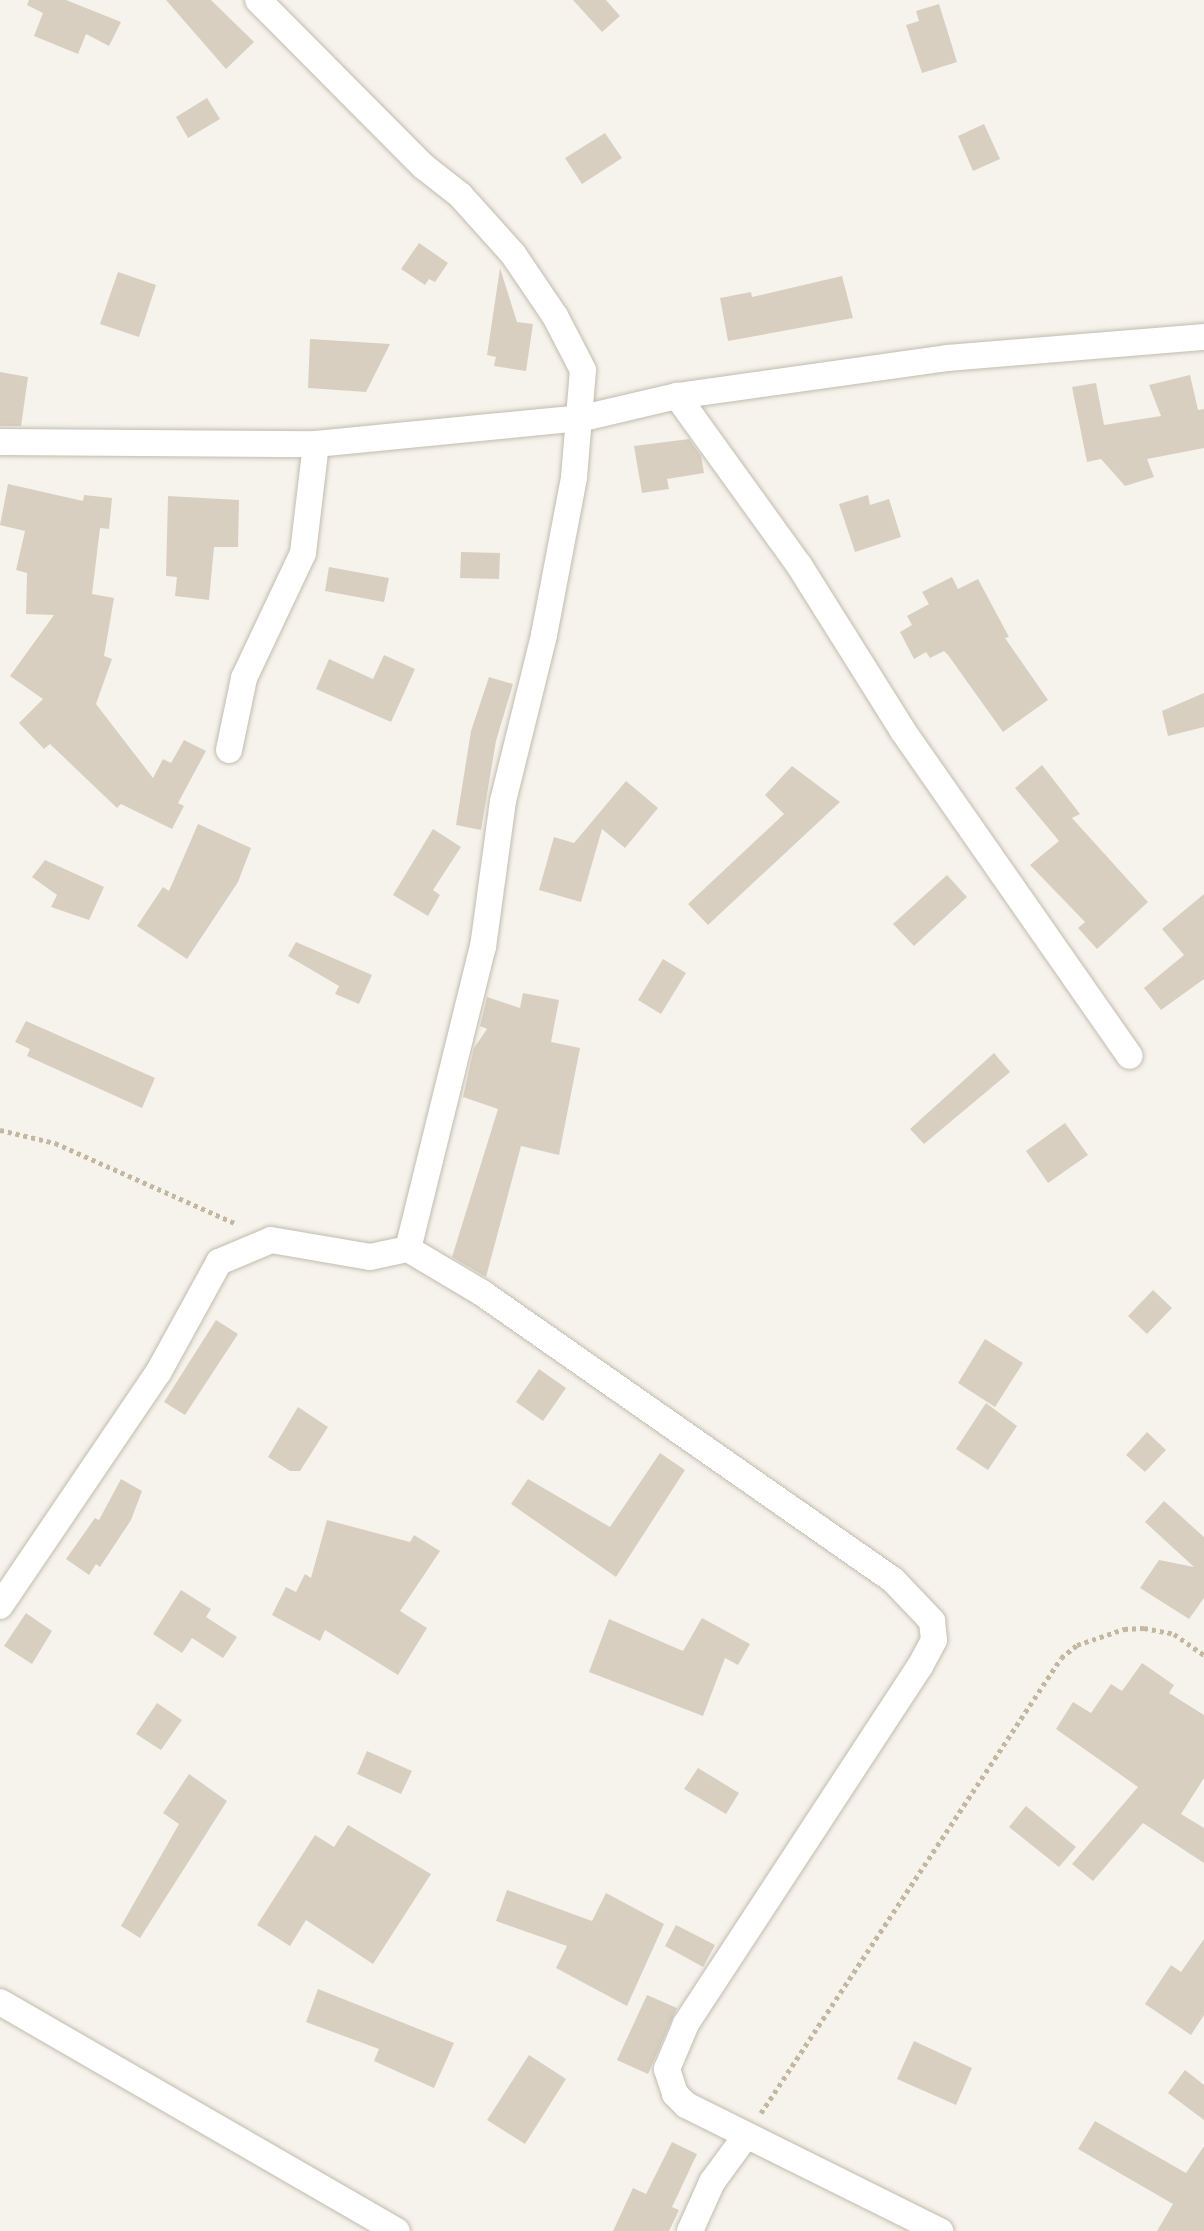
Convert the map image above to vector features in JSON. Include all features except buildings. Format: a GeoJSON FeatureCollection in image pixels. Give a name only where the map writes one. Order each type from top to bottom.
{"type":"FeatureCollection","features":[{"type":"Feature","properties":{"kind":"street"},"geometry":{"type":"LineString","coordinates":[[258,0],[513,254],[575,350],[583,370],[583,418],[547,621],[503,801],[483,947],[408,1249]]}},
{"type":"Feature","properties":{"kind":"street"},"geometry":{"type":"LineString","coordinates":[[0,442],[316,444],[583,418],[677,396],[1041,348],[1204,337]]}},
{"type":"Feature","properties":{"kind":"street"},"geometry":{"type":"LineString","coordinates":[[677,396],[799,565],[903,731],[1130,1056]]}},
{"type":"Feature","properties":{"kind":"street"},"geometry":{"type":"LineString","coordinates":[[229,750],[244,678],[303,553],[316,444]]}},
{"type":"Feature","properties":{"kind":"street"},"geometry":{"type":"LineString","coordinates":[[0,1606],[158,1373],[207,1276],[235,1251],[271,1240],[370,1257],[408,1249],[482,1293],[893,1580],[932,1621],[934,1640],[920,1666],[770,1891],[669,2057],[667,2069],[675,2094],[745,2137],[940,2231]]}},
{"type":"Feature","properties":{"kind":"street"},"geometry":{"type":"LineString","coordinates":[[0,2002],[397,2231]]}},
{"type":"Feature","properties":{"kind":"street"},"geometry":{"type":"LineString","coordinates":[[690,2231],[712,2182],[745,2137]]}},
{"type":"Feature","properties":{"kind":"path"},"geometry":{"type":"LineString","coordinates":[[0,1130],[55,1143],[271,1240]]}},
{"type":"Feature","properties":{"kind":"path"},"geometry":{"type":"LineString","coordinates":[[745,2137],[1061,1658],[1077,1645],[1124,1629],[1144,1628],[1174,1634],[1204,1655]]}}]}
